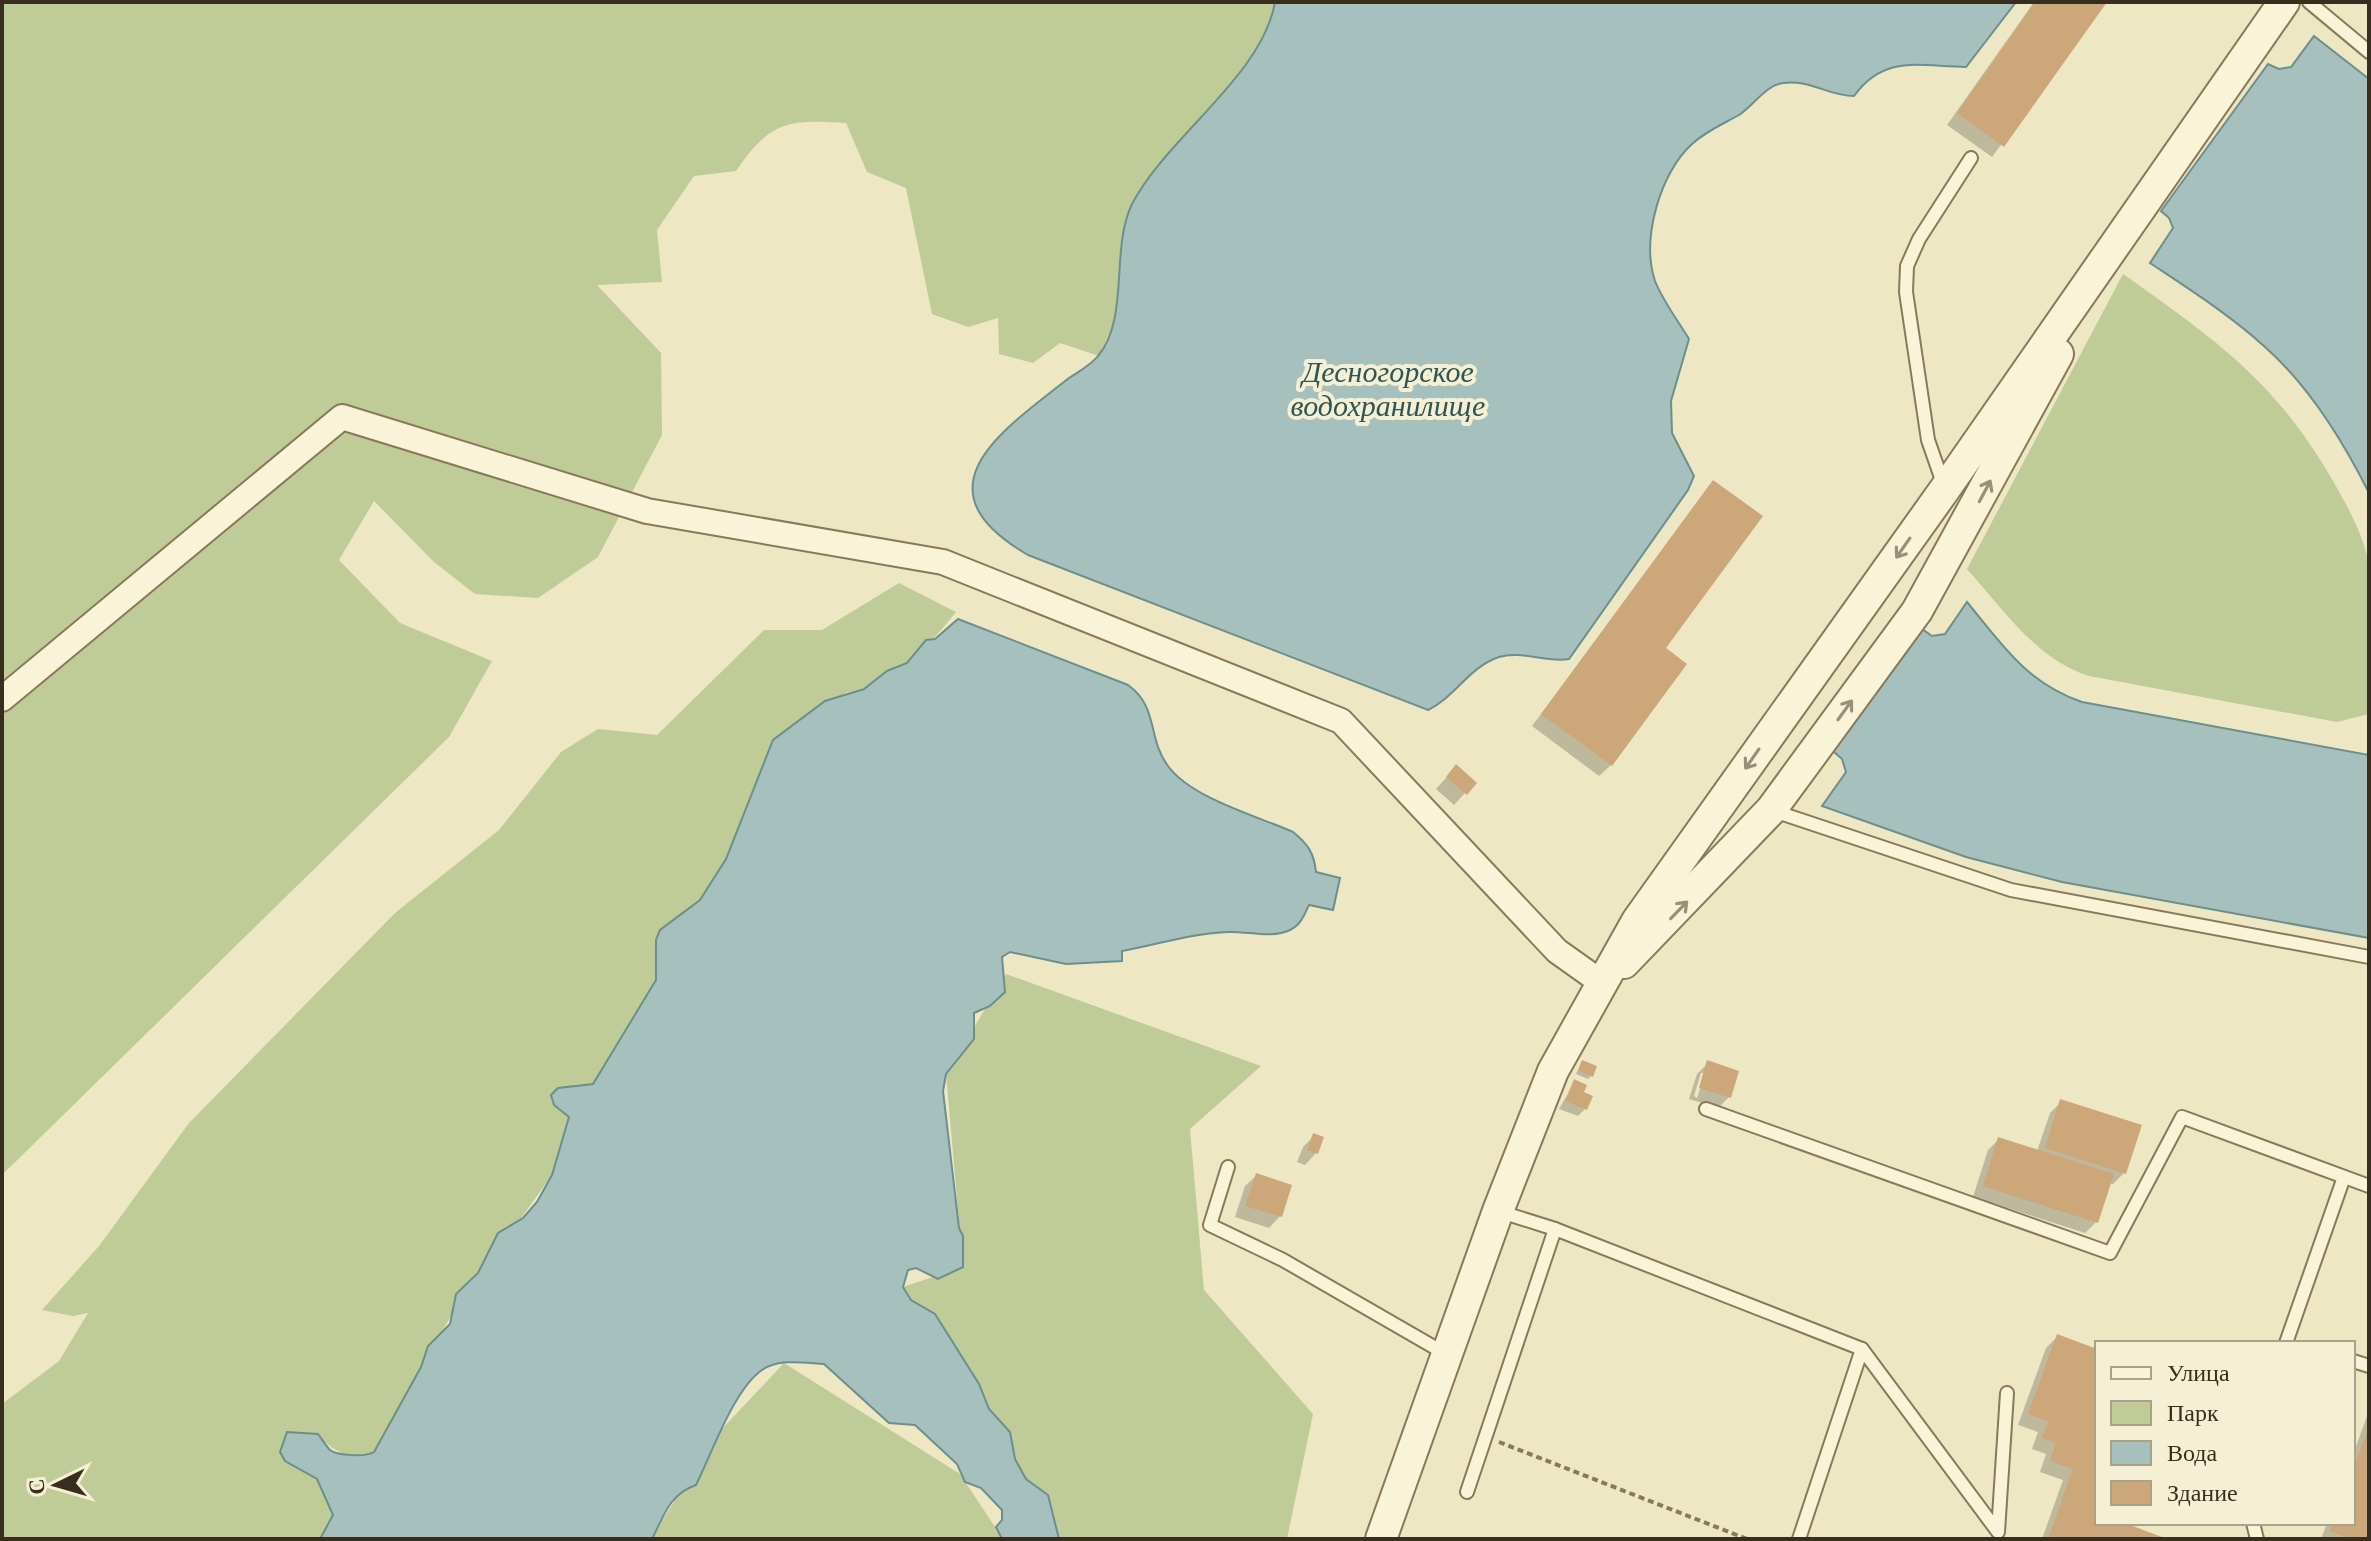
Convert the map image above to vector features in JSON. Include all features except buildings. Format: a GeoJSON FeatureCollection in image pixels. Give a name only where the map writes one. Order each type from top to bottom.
{"type":"FeatureCollection","features":[{"type":"Feature","properties":{"kind":"street"},"geometry":{"type":"LineString","coordinates":[[1381,1539],[1498,1211],[1553,1071],[1637,921],[1945,489],[2284,2]]}},
{"type":"Feature","properties":{"kind":"street"},"geometry":{"type":"LineString","coordinates":[[1602,983],[1658,931],[1771,810],[1917,611],[1982,497],[2123,230]]}},
{"type":"Feature","properties":{"kind":"street"},"geometry":{"type":"LineString","coordinates":[[2,699],[342,417],[647,511],[943,562],[1341,721],[1557,951],[1602,983]]}},
{"type":"Feature","properties":{"kind":"lane"},"geometry":{"type":"LineString","coordinates":[[2309,2],[2369,52]]}},
{"type":"Feature","properties":{"kind":"lane"},"geometry":{"type":"LineString","coordinates":[[1945,489],[1928,440],[1906,292],[1907,266],[1919,239],[1971,158]]}},
{"type":"Feature","properties":{"kind":"lane"},"geometry":{"type":"LineString","coordinates":[[1771,810],[2011,890],[2369,957]]}},
{"type":"Feature","properties":{"kind":"lane"},"geometry":{"type":"LineString","coordinates":[[1706,1109],[2110,1253],[2182,1117],[2369,1186]]}},
{"type":"Feature","properties":{"kind":"lane"},"geometry":{"type":"LineString","coordinates":[[1228,1167],[1210,1225],[1283,1260],[1446,1354]]}},
{"type":"Feature","properties":{"kind":"lane"},"geometry":{"type":"LineString","coordinates":[[2291,1341],[2344,1177]]}},
{"type":"Feature","properties":{"kind":"lane"},"geometry":{"type":"LineString","coordinates":[[1498,1211],[1555,1229],[1862,1349],[1998,1532],[2007,1393]]}},
{"type":"Feature","properties":{"kind":"lane"},"geometry":{"type":"LineString","coordinates":[[1467,1492],[1555,1229]]}},
{"type":"Feature","properties":{"kind":"lane"},"geometry":{"type":"LineString","coordinates":[[1799,1539],[1862,1349]]}},
{"type":"Feature","properties":{"kind":"path"},"geometry":{"type":"LineString","coordinates":[[1486,1437],[1747,1539]]}},
{"type":"Feature","properties":{"kind":"green space"},"geometry":{"type":"Polygon","coordinates":[[[2,2],[1275,2],[1267,28],[1253,54],[1214,105],[1169,154],[1134,202],[1121,244],[1115,316],[1099,356],[1060,343],[1033,363],[999,354],[998,318],[968,327],[932,314],[906,188],[867,172],[846,123],[809,122],[782,127],[759,142],[736,171],[694,176],[657,230],[662,282],[597,285],[661,353],[662,435],[598,557],[538,598],[475,594],[434,562],[374,501],[339,560],[400,623],[492,661],[449,737],[2,1175],[2,2]]]}},
{"type":"Feature","properties":{"kind":"green space"},"geometry":{"type":"Polygon","coordinates":[[[2123,274],[2189,321],[2269,392],[2315,451],[2337,488],[2361,537],[2369,567],[2369,714],[2337,722],[2089,676],[2053,658],[2037,645],[2007,616],[1967,569],[2123,274]]]}},
{"type":"Feature","properties":{"kind":"green space"},"geometry":{"type":"Polygon","coordinates":[[[899,583],[956,612],[907,663],[878,681],[845,693],[668,1003],[593,1084],[574,1085],[569,1127],[552,1175],[452,1314],[374,1452],[361,1456],[348,1455],[324,1441],[295,1466],[317,1479],[333,1515],[320,1539],[2,1539],[2,1404],[59,1361],[88,1313],[73,1316],[42,1310],[99,1246],[189,1123],[395,913],[499,830],[561,752],[598,729],[657,735],[764,630],[822,630],[899,583]]]}},
{"type":"Feature","properties":{"kind":"green space"},"geometry":{"type":"Polygon","coordinates":[[[1006,974],[1261,1066],[1190,1129],[1204,1290],[1313,1414],[1287,1539],[1059,1539],[903,1287],[963,1267],[946,1074],[1006,974]]]}},
{"type":"Feature","properties":{"kind":"green space"},"geometry":{"type":"Polygon","coordinates":[[[784,1363],[960,1474],[1003,1539],[650,1539],[720,1431],[784,1363]]]}},
{"type":"Feature","properties":{"kind":"water","name":"Десногорское водохранилище"},"geometry":{"type":"Polygon","coordinates":[[[1275,2],[2016,2],[1966,67],[1905,65],[1891,68],[1866,82],[1854,96],[1802,83],[1783,83],[1765,92],[1739,115],[1697,139],[1681,156],[1656,208],[1650,246],[1655,281],[1689,339],[1671,401],[1672,433],[1694,476],[1688,490],[1569,659],[1516,655],[1499,657],[1479,668],[1428,710],[1028,555],[994,531],[977,507],[973,484],[980,462],[996,440],[1017,419],[1092,362],[1108,340],[1117,303],[1122,242],[1132,204],[1147,179],[1252,55],[1267,29],[1275,2]]]}},
{"type":"Feature","properties":{"kind":"water"},"geometry":{"type":"Polygon","coordinates":[[[2314,36],[2369,79],[2369,493],[2324,415],[2281,362],[2224,313],[2150,263],[2173,228],[2169,218],[2161,211],[2268,64],[2279,69],[2291,67],[2314,36]]]}},
{"type":"Feature","properties":{"kind":"water"},"geometry":{"type":"Polygon","coordinates":[[[1967,602],[2031,674],[2046,685],[2082,702],[2369,755],[2369,938],[2062,882],[1966,857],[1822,806],[1846,772],[1842,759],[1833,751],[1922,629],[1932,636],[1945,634],[1967,602]]]}},
{"type":"Feature","properties":{"kind":"water"},"geometry":{"type":"Polygon","coordinates":[[[958,619],[1128,685],[1144,703],[1157,745],[1178,777],[1208,797],[1293,832],[1309,849],[1316,872],[1340,878],[1333,910],[1309,905],[1297,925],[1283,933],[1228,932],[1188,937],[1122,951],[1122,961],[1066,964],[1010,952],[1002,957],[1005,992],[990,1006],[974,1013],[974,1039],[946,1074],[943,1091],[959,1228],[963,1236],[963,1267],[938,1279],[916,1268],[908,1270],[903,1287],[911,1300],[935,1314],[979,1384],[989,1409],[1010,1432],[1015,1459],[1026,1479],[1048,1495],[1059,1539],[1002,1539],[996,1527],[1002,1520],[1002,1510],[981,1488],[965,1482],[957,1464],[915,1425],[889,1423],[824,1364],[792,1362],[769,1366],[752,1379],[733,1407],[696,1485],[674,1500],[652,1539],[320,1539],[333,1515],[317,1479],[285,1461],[280,1452],[287,1432],[318,1434],[330,1450],[339,1454],[374,1452],[421,1367],[428,1346],[450,1324],[456,1294],[478,1273],[498,1233],[523,1218],[537,1202],[552,1175],[569,1117],[554,1105],[551,1095],[558,1088],[593,1084],[656,980],[656,940],[660,930],[700,900],[726,859],[773,740],[825,701],[864,689],[887,671],[907,663],[926,640],[935,639],[958,619]]]}}]}
